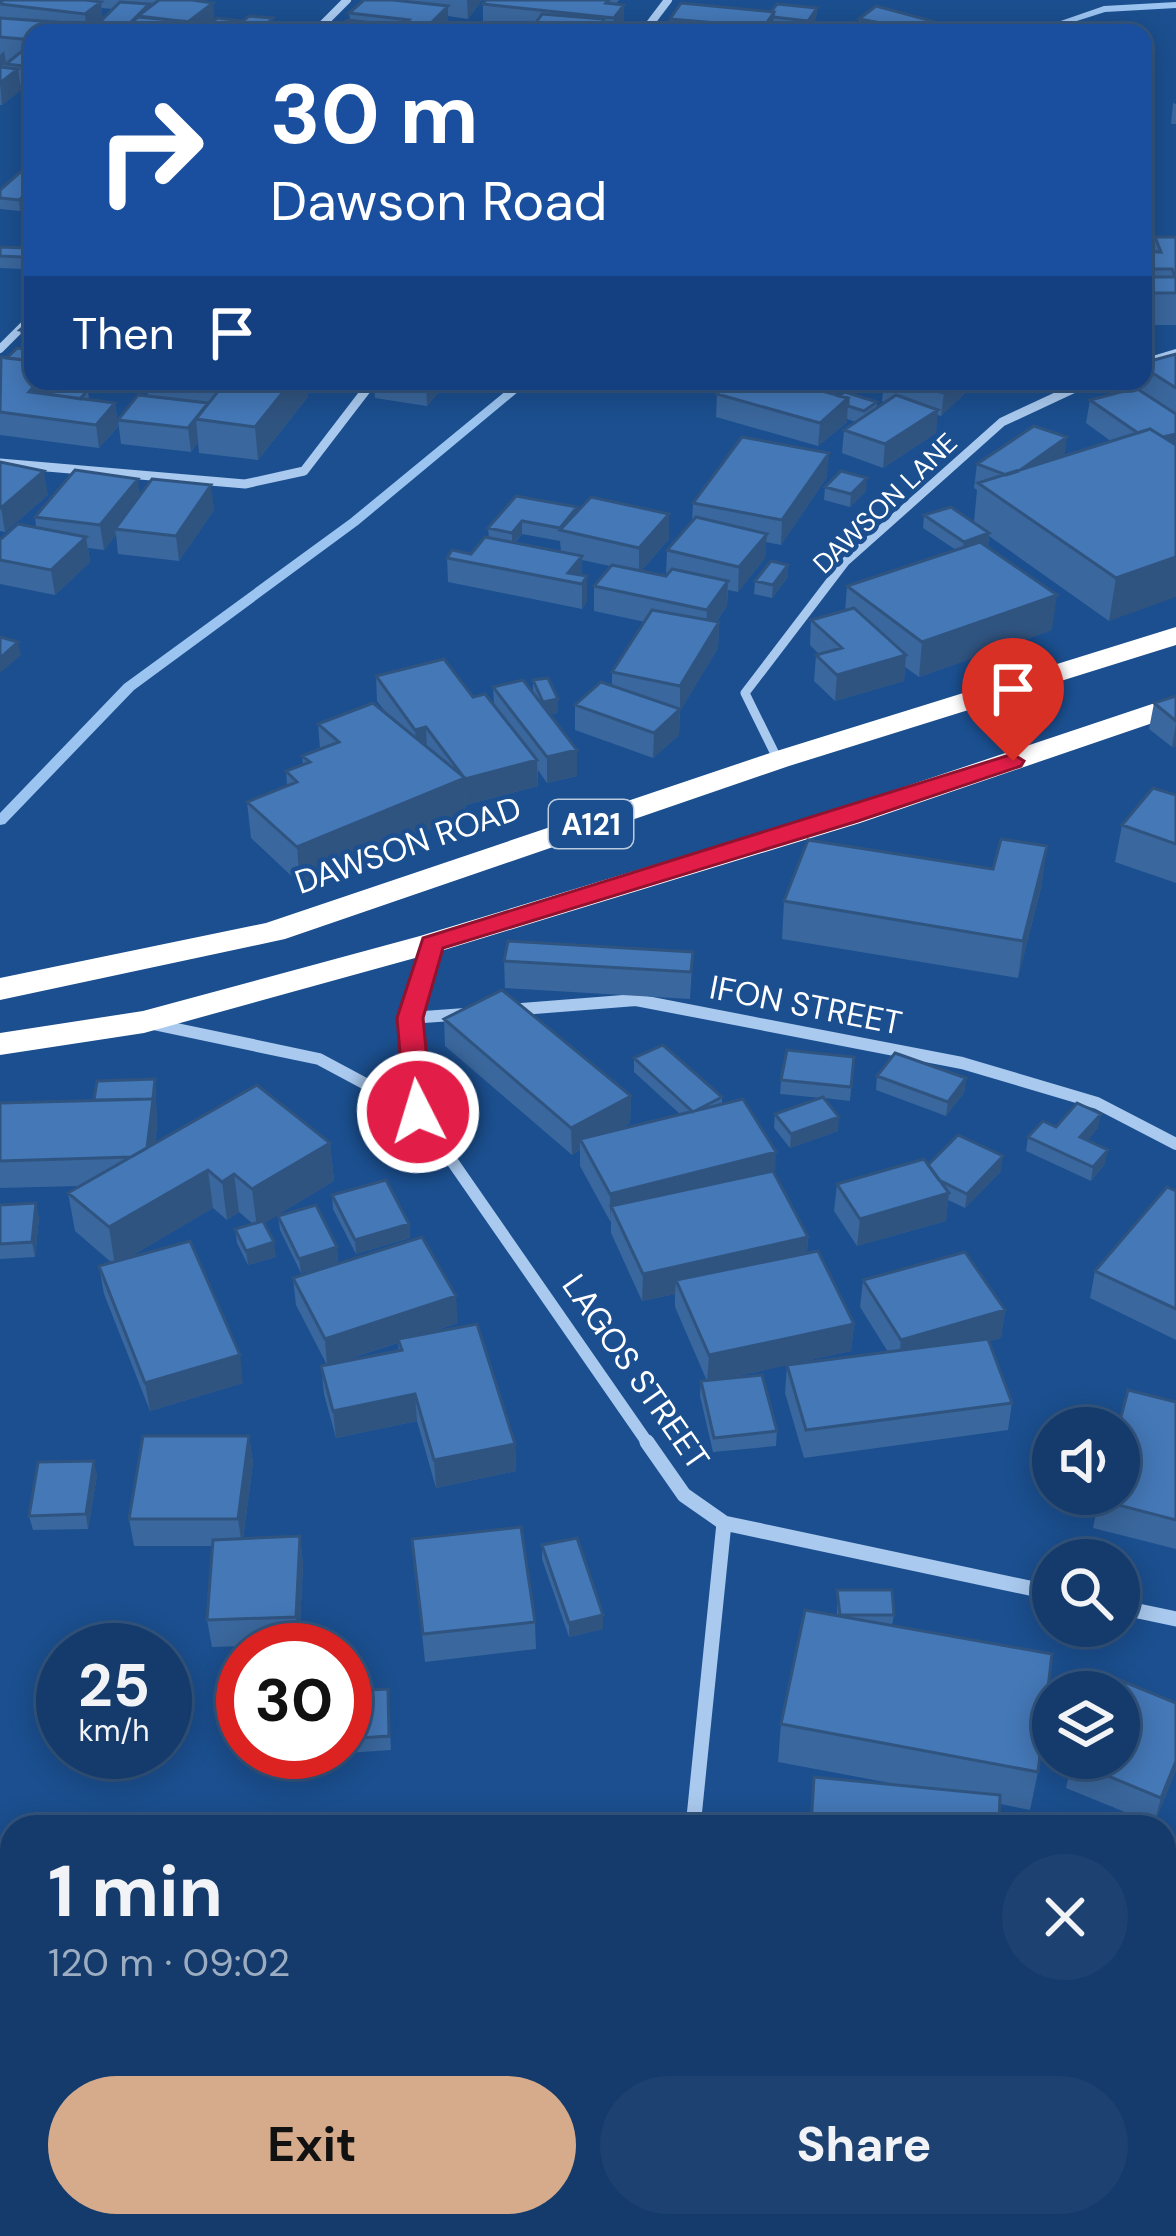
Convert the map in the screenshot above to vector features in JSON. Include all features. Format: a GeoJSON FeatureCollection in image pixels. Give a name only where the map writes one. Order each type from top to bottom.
{"type":"FeatureCollection","features":[{"type":"Feature","properties":{"kind":"highway","name":"DAWSON ROAD"},"geometry":{"type":"LineString","coordinates":[[0,988],[273,932],[778,760],[1176,636]]}},
{"type":"Feature","properties":{"kind":"highway","name":"A121"},"geometry":{"type":"LineString","coordinates":[[0,1044],[144,1022],[432,944],[849,816],[1176,705]]}},
{"type":"Feature","properties":{"kind":"street"},"geometry":{"type":"LineString","coordinates":[[323,24],[347,0]]}},
{"type":"Feature","properties":{"kind":"street"},"geometry":{"type":"LineString","coordinates":[[650,24],[668,0]]}},
{"type":"Feature","properties":{"kind":"street"},"geometry":{"type":"LineString","coordinates":[[0,349],[24,325]]}},
{"type":"Feature","properties":{"kind":"street"},"geometry":{"type":"LineString","coordinates":[[0,464],[245,484],[276,481],[304,471],[367,390]]}},
{"type":"Feature","properties":{"kind":"street","name":"DAWSON LANE"},"geometry":{"type":"LineString","coordinates":[[778,760],[746,693],[845,562],[1002,422],[1071,390]]}},
{"type":"Feature","properties":{"kind":"street"},"geometry":{"type":"LineString","coordinates":[[418,1112],[410,1018],[432,944]]}},
{"type":"Feature","properties":{"kind":"street","name":"IFON STREET"},"geometry":{"type":"LineString","coordinates":[[500,1011],[635,1000],[962,1063],[1097,1103],[1176,1144]]}},
{"type":"Feature","properties":{"kind":"street"},"geometry":{"type":"LineString","coordinates":[[410,1018],[478,1013]]}},
{"type":"Feature","properties":{"kind":"street"},"geometry":{"type":"LineString","coordinates":[[144,1022],[258,1042],[320,1059],[418,1112]]}},
{"type":"Feature","properties":{"kind":"street","name":"LAGOS STREET"},"geometry":{"type":"LineString","coordinates":[[418,1112],[684,1495],[724,1522]]}},
{"type":"Feature","properties":{"kind":"street"},"geometry":{"type":"LineString","coordinates":[[693,1815],[724,1522],[1032,1588]]}},
{"type":"Feature","properties":{"kind":"street"},"geometry":{"type":"LineString","coordinates":[[1140,1611],[1176,1619]]}},
{"type":"Feature","properties":{"kind":"building"},"geometry":{"type":"Polygon","coordinates":[[[3,0],[101,2],[85,14],[0,4],[3,0]]]}},
{"type":"Feature","properties":{"kind":"building"},"geometry":{"type":"Polygon","coordinates":[[[159,0],[213,3],[188,22],[138,16],[159,0]]]}},
{"type":"Feature","properties":{"kind":"building"},"geometry":{"type":"Polygon","coordinates":[[[364,0],[448,6],[430,24],[349,13],[364,0]]]}},
{"type":"Feature","properties":{"kind":"building"},"geometry":{"type":"Polygon","coordinates":[[[486,0],[609,0],[606,3],[624,5],[614,18],[483,4],[486,0]]]}},
{"type":"Feature","properties":{"kind":"building"},"geometry":{"type":"Polygon","coordinates":[[[120,2],[149,4],[129,24],[99,23],[120,2]]]}},
{"type":"Feature","properties":{"kind":"building"},"geometry":{"type":"Polygon","coordinates":[[[681,3],[774,12],[766,24],[670,19],[681,3]]]}},
{"type":"Feature","properties":{"kind":"building"},"geometry":{"type":"Polygon","coordinates":[[[777,4],[817,8],[808,21],[773,17],[777,4]]]}},
{"type":"Feature","properties":{"kind":"building"},"geometry":{"type":"Polygon","coordinates":[[[876,6],[932,21],[886,24],[859,19],[876,6]]]}},
{"type":"Feature","properties":{"kind":"building"},"geometry":{"type":"Polygon","coordinates":[[[542,14],[604,19],[601,24],[535,24],[542,14]]]}},
{"type":"Feature","properties":{"kind":"building"},"geometry":{"type":"Polygon","coordinates":[[[249,16],[273,18],[266,24],[210,24],[217,18],[243,21],[249,16]]]}},
{"type":"Feature","properties":{"kind":"building"},"geometry":{"type":"Polygon","coordinates":[[[138,17],[213,24],[131,24],[138,17]]]}},
{"type":"Feature","properties":{"kind":"building"},"geometry":{"type":"Polygon","coordinates":[[[0,18],[82,24],[24,24],[24,39],[0,37],[0,18]]]}},
{"type":"Feature","properties":{"kind":"building"},"geometry":{"type":"Polygon","coordinates":[[[24,49],[24,66],[6,64],[24,49]]]}},
{"type":"Feature","properties":{"kind":"building"},"geometry":{"type":"Polygon","coordinates":[[[0,67],[18,69],[0,83],[0,67]]]}},
{"type":"Feature","properties":{"kind":"building"},"geometry":{"type":"Polygon","coordinates":[[[24,169],[24,195],[19,200],[0,198],[0,190],[24,169]]]}},
{"type":"Feature","properties":{"kind":"building"},"geometry":{"type":"Polygon","coordinates":[[[1155,237],[1176,237],[1176,293],[1152,293],[1152,277],[1175,277],[1172,269],[1152,269],[1152,252],[1161,252],[1155,237]]]}},
{"type":"Feature","properties":{"kind":"building"},"geometry":{"type":"Polygon","coordinates":[[[0,247],[24,248],[22,257],[0,256],[0,247]]]}},
{"type":"Feature","properties":{"kind":"building"},"geometry":{"type":"Polygon","coordinates":[[[17,348],[24,349],[24,360],[7,358],[17,348]]]}},
{"type":"Feature","properties":{"kind":"building"},"geometry":{"type":"Polygon","coordinates":[[[1176,354],[1176,388],[1152,373],[1152,361],[1176,354]]]}},
{"type":"Feature","properties":{"kind":"building"},"geometry":{"type":"Polygon","coordinates":[[[1,357],[24,360],[24,390],[115,403],[96,425],[0,412],[1,357]]]}},
{"type":"Feature","properties":{"kind":"building"},"geometry":{"type":"Polygon","coordinates":[[[52,390],[88,390],[80,399],[48,394],[52,390]]]}},
{"type":"Feature","properties":{"kind":"building"},"geometry":{"type":"Polygon","coordinates":[[[219,390],[285,390],[255,427],[196,419],[219,390]]]}},
{"type":"Feature","properties":{"kind":"building"},"geometry":{"type":"Polygon","coordinates":[[[722,390],[818,390],[848,398],[820,423],[717,394],[722,390]]]}},
{"type":"Feature","properties":{"kind":"building"},"geometry":{"type":"Polygon","coordinates":[[[1139,390],[1176,414],[1176,434],[1163,437],[1150,429],[1138,433],[1090,400],[1139,390]]]}},
{"type":"Feature","properties":{"kind":"building"},"geometry":{"type":"Polygon","coordinates":[[[845,392],[877,402],[864,411],[848,406],[848,398],[839,396],[845,392]]]}},
{"type":"Feature","properties":{"kind":"building"},"geometry":{"type":"Polygon","coordinates":[[[138,395],[208,403],[188,428],[118,420],[138,395]]]}},
{"type":"Feature","properties":{"kind":"building"},"geometry":{"type":"Polygon","coordinates":[[[896,395],[938,410],[885,444],[844,430],[896,395]]]}},
{"type":"Feature","properties":{"kind":"building"},"geometry":{"type":"Polygon","coordinates":[[[1034,426],[1067,437],[1006,475],[977,464],[1034,426]]]}},
{"type":"Feature","properties":{"kind":"building"},"geometry":{"type":"Polygon","coordinates":[[[1150,429],[1176,445],[1176,557],[1116,578],[978,483],[1150,429]]]}},
{"type":"Feature","properties":{"kind":"building"},"geometry":{"type":"Polygon","coordinates":[[[742,437],[829,453],[782,520],[693,503],[742,437]]]}},
{"type":"Feature","properties":{"kind":"building"},"geometry":{"type":"Polygon","coordinates":[[[0,462],[44,471],[1,508],[0,507],[0,462]]]}},
{"type":"Feature","properties":{"kind":"building"},"geometry":{"type":"Polygon","coordinates":[[[75,470],[138,479],[100,525],[35,517],[75,470]]]}},
{"type":"Feature","properties":{"kind":"building"},"geometry":{"type":"Polygon","coordinates":[[[841,471],[867,478],[851,494],[825,487],[841,471]]]}},
{"type":"Feature","properties":{"kind":"building"},"geometry":{"type":"Polygon","coordinates":[[[152,479],[211,485],[176,536],[115,529],[152,479]]]}},
{"type":"Feature","properties":{"kind":"building"},"geometry":{"type":"Polygon","coordinates":[[[516,496],[577,507],[560,528],[522,521],[512,533],[488,528],[516,496]]]}},
{"type":"Feature","properties":{"kind":"building"},"geometry":{"type":"Polygon","coordinates":[[[591,497],[669,514],[639,548],[560,530],[591,497]]]}},
{"type":"Feature","properties":{"kind":"building"},"geometry":{"type":"Polygon","coordinates":[[[951,507],[989,533],[964,542],[924,515],[951,507]]]}},
{"type":"Feature","properties":{"kind":"building"},"geometry":{"type":"Polygon","coordinates":[[[696,517],[767,534],[739,567],[667,550],[696,517]]]}},
{"type":"Feature","properties":{"kind":"building"},"geometry":{"type":"Polygon","coordinates":[[[18,524],[86,537],[51,570],[0,560],[0,540],[18,524]]]}},
{"type":"Feature","properties":{"kind":"building"},"geometry":{"type":"Polygon","coordinates":[[[485,537],[582,556],[568,573],[587,576],[582,584],[447,558],[452,550],[471,554],[485,537]]]}},
{"type":"Feature","properties":{"kind":"building"},"geometry":{"type":"Polygon","coordinates":[[[980,542],[1057,595],[922,642],[847,586],[980,542]]]}},
{"type":"Feature","properties":{"kind":"building"},"geometry":{"type":"Polygon","coordinates":[[[771,561],[788,565],[773,585],[755,581],[771,561]]]}},
{"type":"Feature","properties":{"kind":"building"},"geometry":{"type":"Polygon","coordinates":[[[612,565],[666,576],[672,569],[728,581],[707,610],[594,586],[612,565]]]}},
{"type":"Feature","properties":{"kind":"building"},"geometry":{"type":"Polygon","coordinates":[[[854,608],[906,655],[837,675],[816,655],[842,648],[811,620],[854,608]]]}},
{"type":"Feature","properties":{"kind":"building"},"geometry":{"type":"Polygon","coordinates":[[[652,610],[719,622],[680,686],[612,672],[652,610]]]}},
{"type":"Feature","properties":{"kind":"building"},"geometry":{"type":"Polygon","coordinates":[[[0,637],[18,642],[0,658],[0,637]]]}},
{"type":"Feature","properties":{"kind":"building"},"geometry":{"type":"Polygon","coordinates":[[[444,659],[473,697],[485,694],[537,760],[465,779],[426,727],[415,730],[376,676],[444,659]]]}},
{"type":"Feature","properties":{"kind":"building"},"geometry":{"type":"Polygon","coordinates":[[[548,678],[558,699],[543,702],[533,680],[548,678]]]}},
{"type":"Feature","properties":{"kind":"building"},"geometry":{"type":"Polygon","coordinates":[[[523,680],[577,750],[547,757],[493,687],[523,680]]]}},
{"type":"Feature","properties":{"kind":"building"},"geometry":{"type":"Polygon","coordinates":[[[601,682],[680,709],[654,733],[575,705],[601,682]]]}},
{"type":"Feature","properties":{"kind":"building"},"geometry":{"type":"Polygon","coordinates":[[[1176,696],[1176,721],[1154,703],[1176,696]]]}},
{"type":"Feature","properties":{"kind":"building"},"geometry":{"type":"Polygon","coordinates":[[[373,703],[465,778],[297,847],[247,802],[297,782],[286,771],[310,762],[302,756],[339,742],[318,724],[373,703]]]}},
{"type":"Feature","properties":{"kind":"building"},"geometry":{"type":"Polygon","coordinates":[[[1153,788],[1176,795],[1176,844],[1122,825],[1153,788]]]}},
{"type":"Feature","properties":{"kind":"building"},"geometry":{"type":"Polygon","coordinates":[[[1001,839],[1047,846],[1023,941],[784,901],[808,840],[993,869],[1001,839]]]}},
{"type":"Feature","properties":{"kind":"building"},"geometry":{"type":"Polygon","coordinates":[[[508,941],[693,952],[691,972],[504,961],[508,941]]]}},
{"type":"Feature","properties":{"kind":"building"},"geometry":{"type":"Polygon","coordinates":[[[502,990],[631,1096],[571,1128],[444,1019],[502,990]]]}},
{"type":"Feature","properties":{"kind":"building"},"geometry":{"type":"Polygon","coordinates":[[[663,1045],[722,1097],[693,1112],[634,1058],[663,1045]]]}},
{"type":"Feature","properties":{"kind":"building"},"geometry":{"type":"Polygon","coordinates":[[[787,1050],[854,1057],[851,1087],[781,1080],[787,1050]]]}},
{"type":"Feature","properties":{"kind":"building"},"geometry":{"type":"Polygon","coordinates":[[[895,1053],[966,1078],[948,1102],[877,1076],[895,1053]]]}},
{"type":"Feature","properties":{"kind":"building"},"geometry":{"type":"Polygon","coordinates":[[[155,1079],[153,1099],[94,1100],[97,1081],[155,1079]]]}},
{"type":"Feature","properties":{"kind":"building"},"geometry":{"type":"Polygon","coordinates":[[[257,1085],[330,1143],[252,1189],[234,1174],[222,1182],[208,1170],[109,1227],[68,1193],[257,1085]]]}},
{"type":"Feature","properties":{"kind":"building"},"geometry":{"type":"Polygon","coordinates":[[[823,1097],[839,1117],[791,1134],[775,1114],[823,1097]]]}},
{"type":"Feature","properties":{"kind":"building"},"geometry":{"type":"Polygon","coordinates":[[[153,1099],[147,1148],[131,1157],[0,1161],[0,1103],[153,1099]]]}},
{"type":"Feature","properties":{"kind":"building"},"geometry":{"type":"Polygon","coordinates":[[[743,1099],[776,1152],[610,1194],[580,1139],[743,1099]]]}},
{"type":"Feature","properties":{"kind":"building"},"geometry":{"type":"Polygon","coordinates":[[[1077,1103],[1101,1114],[1080,1137],[1108,1150],[1093,1167],[1028,1137],[1043,1121],[1056,1127],[1077,1103]]]}},
{"type":"Feature","properties":{"kind":"building"},"geometry":{"type":"Polygon","coordinates":[[[958,1135],[1003,1156],[967,1194],[939,1180],[928,1165],[958,1135]]]}},
{"type":"Feature","properties":{"kind":"building"},"geometry":{"type":"Polygon","coordinates":[[[924,1159],[949,1193],[860,1219],[837,1184],[924,1159]]]}},
{"type":"Feature","properties":{"kind":"building"},"geometry":{"type":"Polygon","coordinates":[[[773,1171],[808,1237],[643,1274],[611,1206],[773,1171]]]}},
{"type":"Feature","properties":{"kind":"building"},"geometry":{"type":"Polygon","coordinates":[[[386,1180],[409,1224],[355,1240],[332,1195],[386,1180]]]}},
{"type":"Feature","properties":{"kind":"building"},"geometry":{"type":"Polygon","coordinates":[[[1167,1187],[1176,1191],[1176,1309],[1095,1271],[1167,1187]]]}},
{"type":"Feature","properties":{"kind":"building"},"geometry":{"type":"Polygon","coordinates":[[[36,1203],[32,1242],[0,1244],[0,1205],[36,1203]]]}},
{"type":"Feature","properties":{"kind":"building"},"geometry":{"type":"Polygon","coordinates":[[[316,1205],[337,1247],[299,1259],[278,1216],[316,1205]]]}},
{"type":"Feature","properties":{"kind":"building"},"geometry":{"type":"Polygon","coordinates":[[[263,1221],[274,1242],[246,1251],[235,1229],[263,1221]]]}},
{"type":"Feature","properties":{"kind":"building"},"geometry":{"type":"Polygon","coordinates":[[[422,1237],[456,1296],[325,1339],[293,1278],[422,1237]]]}},
{"type":"Feature","properties":{"kind":"building"},"geometry":{"type":"Polygon","coordinates":[[[190,1241],[240,1355],[145,1383],[99,1266],[190,1241]]]}},
{"type":"Feature","properties":{"kind":"building"},"geometry":{"type":"Polygon","coordinates":[[[818,1251],[854,1324],[709,1355],[676,1280],[818,1251]]]}},
{"type":"Feature","properties":{"kind":"building"},"geometry":{"type":"Polygon","coordinates":[[[965,1252],[1005,1310],[901,1340],[863,1280],[965,1252]]]}},
{"type":"Feature","properties":{"kind":"building"},"geometry":{"type":"Polygon","coordinates":[[[477,1324],[515,1444],[434,1460],[415,1394],[333,1411],[321,1366],[402,1350],[398,1339],[477,1324]]]}},
{"type":"Feature","properties":{"kind":"building"},"geometry":{"type":"Polygon","coordinates":[[[988,1339],[1012,1403],[806,1430],[787,1365],[988,1339]]]}},
{"type":"Feature","properties":{"kind":"building"},"geometry":{"type":"Polygon","coordinates":[[[762,1375],[777,1431],[714,1438],[701,1381],[762,1375]]]}},
{"type":"Feature","properties":{"kind":"building"},"geometry":{"type":"Polygon","coordinates":[[[1128,1390],[1176,1402],[1176,1520],[1140,1511],[1140,1407],[1124,1407],[1128,1390]]]}},
{"type":"Feature","properties":{"kind":"building"},"geometry":{"type":"Polygon","coordinates":[[[143,1436],[249,1436],[238,1519],[129,1519],[143,1436]]]}},
{"type":"Feature","properties":{"kind":"building"},"geometry":{"type":"Polygon","coordinates":[[[94,1461],[86,1514],[29,1516],[38,1462],[94,1461]]]}},
{"type":"Feature","properties":{"kind":"building"},"geometry":{"type":"Polygon","coordinates":[[[521,1527],[535,1622],[423,1634],[412,1539],[521,1527]]]}},
{"type":"Feature","properties":{"kind":"building"},"geometry":{"type":"Polygon","coordinates":[[[300,1536],[296,1617],[207,1620],[213,1540],[300,1536]]]}},
{"type":"Feature","properties":{"kind":"building"},"geometry":{"type":"Polygon","coordinates":[[[577,1538],[603,1615],[569,1623],[542,1545],[577,1538]]]}},
{"type":"Feature","properties":{"kind":"building"},"geometry":{"type":"Polygon","coordinates":[[[837,1590],[892,1590],[894,1615],[840,1615],[837,1590]]]}},
{"type":"Feature","properties":{"kind":"building"},"geometry":{"type":"Polygon","coordinates":[[[805,1610],[1052,1654],[1050,1671],[1032,1671],[1032,1771],[781,1724],[805,1610]]]}},
{"type":"Feature","properties":{"kind":"building"},"geometry":{"type":"Polygon","coordinates":[[[1140,1688],[1176,1703],[1176,1761],[1161,1798],[1115,1779],[1140,1779],[1140,1688]]]}},
{"type":"Feature","properties":{"kind":"building"},"geometry":{"type":"Polygon","coordinates":[[[388,1689],[389,1736],[372,1737],[372,1690],[388,1689]]]}},
{"type":"Feature","properties":{"kind":"building"},"geometry":{"type":"Polygon","coordinates":[[[814,1777],[1000,1795],[999,1815],[812,1815],[814,1777]]]}},
{"type":"Feature","properties":{"kind":"waterway"},"geometry":{"type":"LineString","coordinates":[[1058,24],[1104,9],[1176,5]]}},
{"type":"Feature","properties":{"kind":"waterway"},"geometry":{"type":"LineString","coordinates":[[0,821],[129,687],[354,522],[514,390]]}},
{"type":"Feature","properties":{"kind":"route"},"geometry":{"type":"LineString","coordinates":[[418,1112],[410,1018],[432,944],[1013,761]]}}]}
